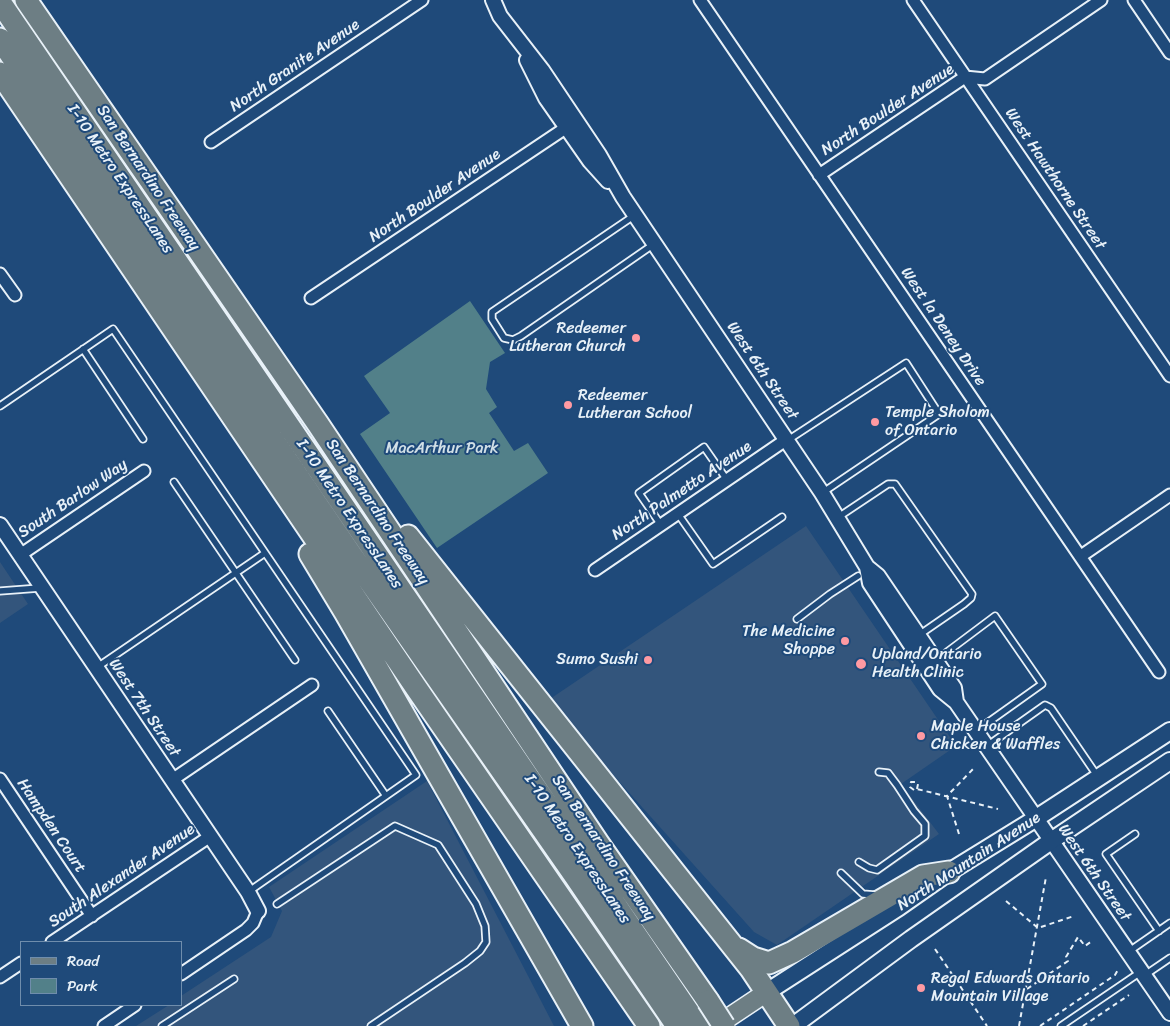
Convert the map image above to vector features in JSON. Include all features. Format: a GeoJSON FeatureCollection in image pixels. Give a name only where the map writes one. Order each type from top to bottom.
{"type":"FeatureCollection","features":[{"type":"Feature","properties":{"kind":"highway","name":"San Bernardino Freeway"},"geometry":{"type":"LineString","coordinates":[[26,0],[318,424],[598,842],[724,1026]]}},
{"type":"Feature","properties":{"kind":"highway","name":"I-10 Metro ExpressLanes"},"geometry":{"type":"LineString","coordinates":[[0,2],[400,589],[684,1021]]}},
{"type":"Feature","properties":{"kind":"highway","name":"I-10 Metro ExpressLanes"},"geometry":{"type":"LineString","coordinates":[[0,39],[352,556],[576,876],[684,1021]]}},
{"type":"Feature","properties":{"kind":"highway"},"geometry":{"type":"LineString","coordinates":[[0,73],[417,689],[649,1026]]}},
{"type":"Feature","properties":{"kind":"highway"},"geometry":{"type":"LineString","coordinates":[[207,378],[224,425],[304,545],[345,612],[582,1026]]}},
{"type":"Feature","properties":{"kind":"highway"},"geometry":{"type":"LineString","coordinates":[[318,424],[346,444],[412,541],[731,944],[767,992],[789,1026]]}},
{"type":"Feature","properties":{"kind":"highway"},"geometry":{"type":"LineString","coordinates":[[352,556],[417,689]]}},
{"type":"Feature","properties":{"kind":"highway"},"geometry":{"type":"LineString","coordinates":[[400,589],[598,842]]}},
{"type":"Feature","properties":{"kind":"highway"},"geometry":{"type":"LineString","coordinates":[[731,944],[753,958],[769,963],[793,952],[923,876],[949,872]]}},
{"type":"Feature","properties":{"kind":"main road","name":"North Mountain Avenue"},"geometry":{"type":"LineString","coordinates":[[767,992],[899,907],[949,872],[1035,819],[1170,731]]}},
{"type":"Feature","properties":{"kind":"main road","name":"North Mountain Avenue"},"geometry":{"type":"LineString","coordinates":[[794,1026],[911,939],[1170,760]]}},
{"type":"Feature","properties":{"kind":"main road"},"geometry":{"type":"LineString","coordinates":[[716,1026],[767,992]]}},
{"type":"Feature","properties":{"kind":"street","name":"North Granite Avenue"},"geometry":{"type":"LineString","coordinates":[[211,142],[422,0]]}},
{"type":"Feature","properties":{"kind":"street","name":"West 6th Street"},"geometry":{"type":"LineString","coordinates":[[483,0],[500,16],[514,35],[546,98],[571,124],[590,161],[623,197],[787,440],[837,518],[862,572],[910,640],[940,689],[956,702],[976,730],[1170,1014]]}},
{"type":"Feature","properties":{"kind":"street","name":"West 6th Street"},"geometry":{"type":"LineString","coordinates":[[493,0],[500,16]]}},
{"type":"Feature","properties":{"kind":"street","name":"West la Deney Drive"},"geometry":{"type":"LineString","coordinates":[[700,0],[1159,672]]}},
{"type":"Feature","properties":{"kind":"street","name":"West Hawthorne Street"},"geometry":{"type":"LineString","coordinates":[[913,0],[1170,376]]}},
{"type":"Feature","properties":{"kind":"street","name":"North Boulder Avenue"},"geometry":{"type":"LineString","coordinates":[[820,175],[965,77],[985,79],[1101,0]]}},
{"type":"Feature","properties":{"kind":"street"},"geometry":{"type":"LineString","coordinates":[[1134,0],[1170,53]]}},
{"type":"Feature","properties":{"kind":"street","name":"North Boulder Avenue"},"geometry":{"type":"LineString","coordinates":[[311,298],[571,124]]}},
{"type":"Feature","properties":{"kind":"street"},"geometry":{"type":"LineString","coordinates":[[0,274],[15,295]]}},
{"type":"Feature","properties":{"kind":"street","name":"North Palmetto Avenue"},"geometry":{"type":"LineString","coordinates":[[596,570],[787,440]]}},
{"type":"Feature","properties":{"kind":"street","name":"South Barlow Way"},"geometry":{"type":"LineString","coordinates":[[20,555],[144,471]]}},
{"type":"Feature","properties":{"kind":"street"},"geometry":{"type":"LineString","coordinates":[[1081,556],[1170,494]]}},
{"type":"Feature","properties":{"kind":"street","name":"West 7th Street"},"geometry":{"type":"LineString","coordinates":[[0,525],[248,892],[258,911]]}},
{"type":"Feature","properties":{"kind":"street","name":"West 6th Street"},"geometry":{"type":"LineString","coordinates":[[862,572],[878,576],[954,688],[956,702]]}},
{"type":"Feature","properties":{"kind":"street"},"geometry":{"type":"LineString","coordinates":[[172,780],[312,685]]}},
{"type":"Feature","properties":{"kind":"street","name":"Hampden Court"},"geometry":{"type":"LineString","coordinates":[[0,779],[92,916]]}},
{"type":"Feature","properties":{"kind":"street","name":"South Alexander Avenue"},"geometry":{"type":"LineString","coordinates":[[54,941],[210,837]]}},
{"type":"Feature","properties":{"kind":"street"},"geometry":{"type":"LineString","coordinates":[[182,973],[246,930],[254,923],[258,911]]}},
{"type":"Feature","properties":{"kind":"street"},"geometry":{"type":"LineString","coordinates":[[0,977],[20,964]]}},
{"type":"Feature","properties":{"kind":"street"},"geometry":{"type":"LineString","coordinates":[[104,1026],[134,1006]]}},
{"type":"Feature","properties":{"kind":"lane"},"geometry":{"type":"LineString","coordinates":[[635,215],[492,312],[492,319],[504,338],[512,340],[521,336],[654,243]]}},
{"type":"Feature","properties":{"kind":"lane"},"geometry":{"type":"LineString","coordinates":[[0,406],[113,329],[416,775],[248,892]]}},
{"type":"Feature","properties":{"kind":"lane"},"geometry":{"type":"LineString","coordinates":[[84,349],[143,439]]}},
{"type":"Feature","properties":{"kind":"lane"},"geometry":{"type":"LineString","coordinates":[[787,440],[906,362],[939,414],[822,493]]}},
{"type":"Feature","properties":{"kind":"lane"},"geometry":{"type":"LineString","coordinates":[[661,525],[639,493],[704,447],[727,480]]}},
{"type":"Feature","properties":{"kind":"lane"},"geometry":{"type":"LineString","coordinates":[[174,482],[295,660]]}},
{"type":"Feature","properties":{"kind":"lane"},"geometry":{"type":"LineString","coordinates":[[837,518],[888,484],[895,484],[972,594],[971,598],[964,604],[918,636]]}},
{"type":"Feature","properties":{"kind":"lane"},"geometry":{"type":"LineString","coordinates":[[678,514],[712,564],[782,517]]}},
{"type":"Feature","properties":{"kind":"lane"},"geometry":{"type":"LineString","coordinates":[[96,668],[265,553]]}},
{"type":"Feature","properties":{"kind":"lane"},"geometry":{"type":"LineString","coordinates":[[797,619],[862,572]]}},
{"type":"Feature","properties":{"kind":"lane"},"geometry":{"type":"LineString","coordinates":[[0,591],[43,588]]}},
{"type":"Feature","properties":{"kind":"lane"},"geometry":{"type":"LineString","coordinates":[[935,661],[995,616],[1042,684],[976,730]]}},
{"type":"Feature","properties":{"kind":"lane"},"geometry":{"type":"LineString","coordinates":[[987,746],[1045,705],[1051,708],[1099,778]]}},
{"type":"Feature","properties":{"kind":"lane"},"geometry":{"type":"LineString","coordinates":[[328,711],[386,796]]}},
{"type":"Feature","properties":{"kind":"lane"},"geometry":{"type":"LineString","coordinates":[[859,862],[877,870],[925,836],[925,824],[897,785],[888,773],[879,772]]}},
{"type":"Feature","properties":{"kind":"lane"},"geometry":{"type":"LineString","coordinates":[[277,904],[395,826],[438,845],[476,904],[485,926],[486,942],[480,951],[465,964],[371,1026]]}},
{"type":"Feature","properties":{"kind":"lane"},"geometry":{"type":"LineString","coordinates":[[1135,834],[1106,854],[1159,931]]}},
{"type":"Feature","properties":{"kind":"lane"},"geometry":{"type":"LineString","coordinates":[[841,873],[863,894],[888,897]]}},
{"type":"Feature","properties":{"kind":"lane"},"geometry":{"type":"LineString","coordinates":[[1128,952],[1170,923]]}},
{"type":"Feature","properties":{"kind":"lane"},"geometry":{"type":"LineString","coordinates":[[1061,1026],[1143,973],[1170,958]]}},
{"type":"Feature","properties":{"kind":"lane"},"geometry":{"type":"LineString","coordinates":[[162,1026],[234,979]]}},
{"type":"Feature","properties":{"kind":"path"},"geometry":{"type":"LineString","coordinates":[[948,796],[975,767]]}},
{"type":"Feature","properties":{"kind":"path"},"geometry":{"type":"LineString","coordinates":[[917,789],[998,809]]}},
{"type":"Feature","properties":{"kind":"path"},"geometry":{"type":"LineString","coordinates":[[948,796],[959,834]]}},
{"type":"Feature","properties":{"kind":"path"},"geometry":{"type":"LineString","coordinates":[[1019,1026],[1046,877]]}},
{"type":"Feature","properties":{"kind":"path"},"geometry":{"type":"LineString","coordinates":[[1006,901],[1038,928]]}},
{"type":"Feature","properties":{"kind":"path"},"geometry":{"type":"LineString","coordinates":[[1038,928],[1074,916]]}},
{"type":"Feature","properties":{"kind":"path"},"geometry":{"type":"LineString","coordinates":[[1026,990],[1068,961],[1066,957],[1078,937],[1085,946],[1092,941]]}},
{"type":"Feature","properties":{"kind":"path"},"geometry":{"type":"LineString","coordinates":[[935,949],[987,1026]]}},
{"type":"Feature","properties":{"kind":"path"},"geometry":{"type":"LineString","coordinates":[[1040,1026],[1115,975],[1119,968]]}},
{"type":"Feature","properties":{"kind":"path"},"geometry":{"type":"LineString","coordinates":[[1083,1026],[1129,995]]}},
{"type":"Feature","properties":{"kind":"shaded area"},"geometry":{"type":"Polygon","coordinates":[[[806,526],[956,746],[901,784],[939,834],[777,945],[754,932],[547,701],[806,526]]]}},
{"type":"Feature","properties":{"kind":"shaded area"},"geometry":{"type":"Polygon","coordinates":[[[0,562],[28,604],[0,623],[0,562]]]}},
{"type":"Feature","properties":{"kind":"shaded area"},"geometry":{"type":"Polygon","coordinates":[[[427,781],[554,1026],[136,1026],[167,1006],[182,1006],[182,995],[271,937],[282,911],[269,887],[427,781]]]}},
{"type":"Feature","properties":{"kind":"green space","name":"MacArthur Park"},"geometry":{"type":"Polygon","coordinates":[[[470,301],[505,353],[490,362],[486,389],[497,407],[489,413],[514,451],[528,443],[548,473],[437,548],[360,434],[390,413],[364,376],[470,301]]]}},
{"type":"Feature","properties":{"kind":"place","name":"Redeemer Lutheran Church"},"geometry":{"type":"Point","coordinates":[636,338]}},
{"type":"Feature","properties":{"kind":"place","name":"Redeemer Lutheran School"},"geometry":{"type":"Point","coordinates":[568,405]}},
{"type":"Feature","properties":{"kind":"place","name":"Temple Sholom of Ontario"},"geometry":{"type":"Point","coordinates":[875,422]}},
{"type":"Feature","properties":{"kind":"place","name":"The Medicine Shoppe"},"geometry":{"type":"Point","coordinates":[845,641]}},
{"type":"Feature","properties":{"kind":"place","name":"Sumo Sushi"},"geometry":{"type":"Point","coordinates":[648,660]}},
{"type":"Feature","properties":{"kind":"place","name":"Upland/Ontario Health Clinic"},"geometry":{"type":"Point","coordinates":[861,664]}},
{"type":"Feature","properties":{"kind":"place","name":"Maple House Chicken & Waffles"},"geometry":{"type":"Point","coordinates":[921,736]}},
{"type":"Feature","properties":{"kind":"place","name":"Regal Edwards Ontario Mountain Village"},"geometry":{"type":"Point","coordinates":[921,988]}}]}
